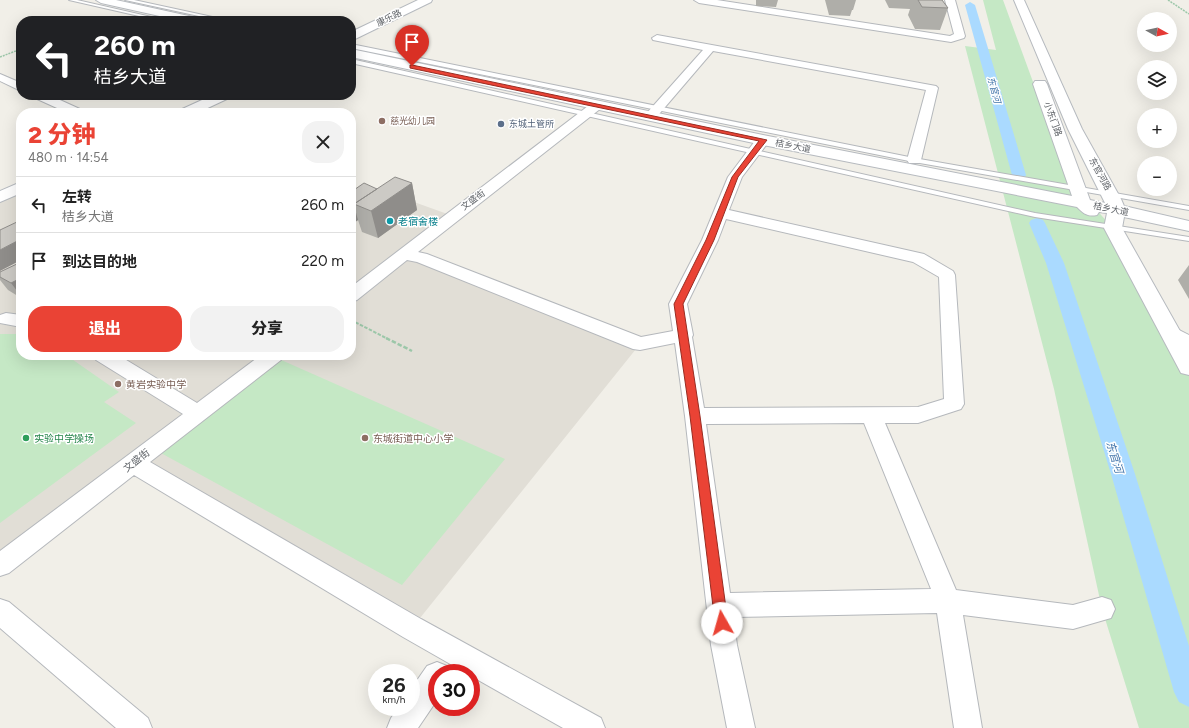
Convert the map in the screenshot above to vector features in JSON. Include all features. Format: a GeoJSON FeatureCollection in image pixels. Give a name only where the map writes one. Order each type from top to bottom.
{"type":"FeatureCollection","features":[{"type":"Feature","properties":{"kind":"street"},"geometry":{"type":"LineString","coordinates":[[101,0],[175,16]]}},
{"type":"Feature","properties":{"kind":"street","name":"康乐路"},"geometry":{"type":"LineString","coordinates":[[356,35],[427,0]]}},
{"type":"Feature","properties":{"kind":"street"},"geometry":{"type":"LineString","coordinates":[[699,0],[951,40],[960,36],[950,0]]}},
{"type":"Feature","properties":{"kind":"street","name":"小东门路"},"geometry":{"type":"LineString","coordinates":[[1008,0],[1083,204]]}},
{"type":"Feature","properties":{"kind":"street","name":"东官河路"},"geometry":{"type":"LineString","coordinates":[[1019,0],[1075,129],[1111,195],[1114,219],[1189,367]]}},
{"type":"Feature","properties":{"kind":"street"},"geometry":{"type":"LineString","coordinates":[[657,38],[932,88],[914,160]]}},
{"type":"Feature","properties":{"kind":"street"},"geometry":{"type":"LineString","coordinates":[[654,112],[710,48]]}},
{"type":"Feature","properties":{"kind":"street","name":"桔乡大道"},"geometry":{"type":"LineString","coordinates":[[356,54],[590,110],[654,112],[759,146],[1083,204],[1114,219],[1189,226]]}},
{"type":"Feature","properties":{"kind":"street"},"geometry":{"type":"LineString","coordinates":[[0,77],[16,85]]}},
{"type":"Feature","properties":{"kind":"street"},"geometry":{"type":"LineString","coordinates":[[50,100],[67,108]]}},
{"type":"Feature","properties":{"kind":"street"},"geometry":{"type":"LineString","coordinates":[[196,108],[213,100]]}},
{"type":"Feature","properties":{"kind":"street","name":"文盛街"},"geometry":{"type":"LineString","coordinates":[[356,292],[590,110]]}},
{"type":"Feature","properties":{"kind":"street"},"geometry":{"type":"LineString","coordinates":[[741,728],[724,645],[695,416],[684,335],[678,304],[710,240],[735,177],[759,146]]}},
{"type":"Feature","properties":{"kind":"street"},"geometry":{"type":"LineString","coordinates":[[0,197],[16,189]]}},
{"type":"Feature","properties":{"kind":"street"},"geometry":{"type":"LineString","coordinates":[[695,416],[918,415],[954,404],[947,275],[918,258],[721,213]]}},
{"type":"Feature","properties":{"kind":"street"},"geometry":{"type":"LineString","coordinates":[[405,255],[421,258],[640,344],[684,335]]}},
{"type":"Feature","properties":{"kind":"street"},"geometry":{"type":"LineString","coordinates":[[1170,331],[1189,343]]}},
{"type":"Feature","properties":{"kind":"street"},"geometry":{"type":"LineString","coordinates":[[111,360],[198,413]]}},
{"type":"Feature","properties":{"kind":"street","name":"文盛街"},"geometry":{"type":"LineString","coordinates":[[0,565],[267,360]]}},
{"type":"Feature","properties":{"kind":"street"},"geometry":{"type":"LineString","coordinates":[[871,415],[948,601],[968,728]]}},
{"type":"Feature","properties":{"kind":"street"},"geometry":{"type":"LineString","coordinates":[[132,463],[454,651],[591,728]]}},
{"type":"Feature","properties":{"kind":"street"},"geometry":{"type":"LineString","coordinates":[[719,605],[948,601],[1073,617],[1102,609]]}},
{"type":"Feature","properties":{"kind":"street"},"geometry":{"type":"LineString","coordinates":[[0,611],[138,728]]}},
{"type":"Feature","properties":{"kind":"street"},"geometry":{"type":"LineString","coordinates":[[445,664],[454,651]]}},
{"type":"Feature","properties":{"kind":"street"},"geometry":{"type":"LineString","coordinates":[[401,728],[428,689]]}},
{"type":"Feature","properties":{"kind":"lane"},"geometry":{"type":"LineString","coordinates":[[71,0],[144,16]]}},
{"type":"Feature","properties":{"kind":"lane"},"geometry":{"type":"LineString","coordinates":[[127,0],[205,16]]}},
{"type":"Feature","properties":{"kind":"lane"},"geometry":{"type":"LineString","coordinates":[[356,47],[654,112],[914,160],[1189,208]]}},
{"type":"Feature","properties":{"kind":"lane"},"geometry":{"type":"LineString","coordinates":[[356,62],[759,146],[1035,215],[1114,219],[1189,239]]}},
{"type":"Feature","properties":{"kind":"path"},"geometry":{"type":"LineString","coordinates":[[1168,0],[1189,14]]}},
{"type":"Feature","properties":{"kind":"path"},"geometry":{"type":"LineString","coordinates":[[0,57],[16,51]]}},
{"type":"Feature","properties":{"kind":"path"},"geometry":{"type":"LineString","coordinates":[[356,323],[412,351]]}},
{"type":"Feature","properties":{"kind":"shaded area","name":"东城街道中心小学"},"geometry":{"type":"Polygon","coordinates":[[[375,188],[453,216],[406,255],[640,344],[412,628],[132,463],[0,565],[0,197],[16,189],[16,360],[356,360],[356,201],[375,188]]]}},
{"type":"Feature","properties":{"kind":"green space"},"geometry":{"type":"Polygon","coordinates":[[[983,0],[1003,0],[1069,180],[1113,228],[1189,367],[1189,728],[1139,728],[1102,609],[1054,389],[965,46],[996,50],[983,0]]]}},
{"type":"Feature","properties":{"kind":"green space","name":"实验中学操场"},"geometry":{"type":"Polygon","coordinates":[[[0,334],[16,334],[16,360],[73,360],[119,392],[104,402],[136,423],[0,523],[0,334]]]}},
{"type":"Feature","properties":{"kind":"green space"},"geometry":{"type":"Polygon","coordinates":[[[278,360],[281,360],[505,459],[402,585],[159,452],[278,360]]]}},
{"type":"Feature","properties":{"kind":"building"},"geometry":{"type":"Polygon","coordinates":[[[918,0],[942,0],[948,8],[922,7],[918,0]]]}},
{"type":"Feature","properties":{"kind":"building"},"geometry":{"type":"Polygon","coordinates":[[[395,177],[412,183],[371,211],[356,205],[356,203],[395,177]]]}},
{"type":"Feature","properties":{"kind":"building"},"geometry":{"type":"Polygon","coordinates":[[[364,183],[377,189],[356,203],[356,189],[364,183]]]}},
{"type":"Feature","properties":{"kind":"building"},"geometry":{"type":"Polygon","coordinates":[[[16,222],[16,242],[0,250],[0,230],[16,222]]]}},
{"type":"Feature","properties":{"kind":"building"},"geometry":{"type":"Polygon","coordinates":[[[16,264],[16,280],[11,283],[0,277],[0,272],[16,264]]]}},
{"type":"Feature","properties":{"kind":"waterway","name":"东官河"},"geometry":{"type":"LineString","coordinates":[[970,5],[1019,175]]}},
{"type":"Feature","properties":{"kind":"waterway","name":"东官河"},"geometry":{"type":"LineString","coordinates":[[1037,223],[1055,263],[1123,474],[1189,692]]}},
{"type":"Feature","properties":{"kind":"place","name":"慈光幼儿园"},"geometry":{"type":"Point","coordinates":[382,121]}},
{"type":"Feature","properties":{"kind":"place","name":"东城土管所"},"geometry":{"type":"Point","coordinates":[501,124]}},
{"type":"Feature","properties":{"kind":"place","name":"老宿舍楼"},"geometry":{"type":"Point","coordinates":[390,221]}},
{"type":"Feature","properties":{"kind":"place","name":"黄岩实验中学"},"geometry":{"type":"Point","coordinates":[118,384]}},
{"type":"Feature","properties":{"kind":"place","name":"实验中学操场"},"geometry":{"type":"Point","coordinates":[26,438]}},
{"type":"Feature","properties":{"kind":"place","name":"东城街道中心小学"},"geometry":{"type":"Point","coordinates":[365,438]}},
{"type":"Feature","properties":{"kind":"route"},"geometry":{"type":"LineString","coordinates":[[412,66],[596,106],[764,140],[735,177],[710,240],[678,304],[687,357],[722,623]]}}]}
